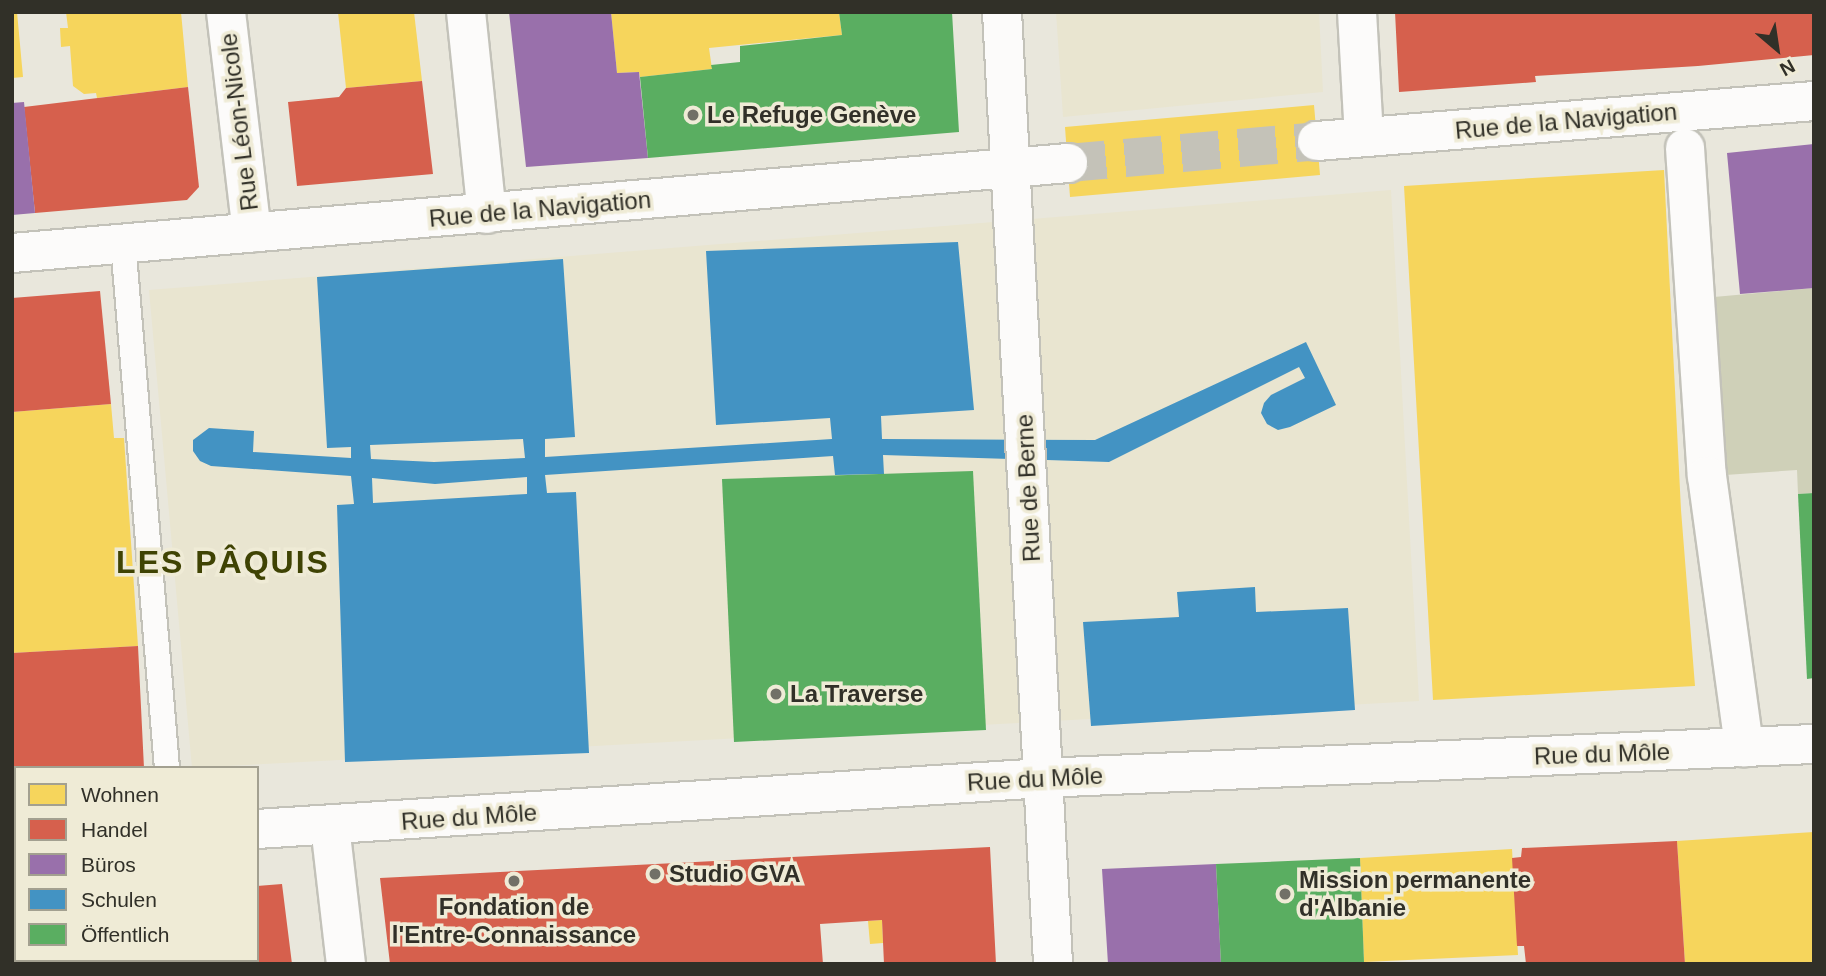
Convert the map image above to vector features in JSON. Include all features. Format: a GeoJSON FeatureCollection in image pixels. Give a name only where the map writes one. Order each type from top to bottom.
{"type":"FeatureCollection","features":[{"type":"Feature","properties":{"kind":"street","name":"Rue Léon-Nicole"},"geometry":{"type":"LineString","coordinates":[[226,12],[252,232]]}},
{"type":"Feature","properties":{"kind":"street"},"geometry":{"type":"LineString","coordinates":[[466,12],[487,214]]}},
{"type":"Feature","properties":{"kind":"street","name":"Rue de Berne"},"geometry":{"type":"LineString","coordinates":[[1002,12],[1053,964]]}},
{"type":"Feature","properties":{"kind":"street"},"geometry":{"type":"LineString","coordinates":[[1357,12],[1364,137]]}},
{"type":"Feature","properties":{"kind":"street","name":"Rue de la Navigation"},"geometry":{"type":"LineString","coordinates":[[1317,141],[1814,101]]}},
{"type":"Feature","properties":{"kind":"street"},"geometry":{"type":"LineString","coordinates":[[1685,148],[1707,476],[1744,747]]}},
{"type":"Feature","properties":{"kind":"street","name":"Rue de la Navigation"},"geometry":{"type":"LineString","coordinates":[[12,253],[1068,163]]}},
{"type":"Feature","properties":{"kind":"street","name":"Rue du Môle"},"geometry":{"type":"LineString","coordinates":[[259,828],[330,826],[1043,778],[1814,744]]}},
{"type":"Feature","properties":{"kind":"street"},"geometry":{"type":"LineString","coordinates":[[330,826],[346,964]]}},
{"type":"Feature","properties":{"kind":"lane"},"geometry":{"type":"LineString","coordinates":[[123,243],[167,766]]}},
{"type":"Feature","properties":{"kind":"shaded area"},"geometry":{"type":"Polygon","coordinates":[[[1056,12],[1319,12],[1323,92],[1063,117],[1056,12]]]}},
{"type":"Feature","properties":{"kind":"shaded area"},"geometry":{"type":"Polygon","coordinates":[[[1391,190],[1419,701],[192,766],[149,290],[1391,190]]]}},
{"type":"Feature","properties":{"kind":"green space"},"geometry":{"type":"Polygon","coordinates":[[[1814,288],[1814,493],[1798,494],[1797,470],[1725,475],[1714,297],[1814,288]]]}},
{"type":"Feature","properties":{"kind":"building: Wohnen"},"geometry":{"type":"Polygon","coordinates":[[[12,12],[17,12],[23,77],[12,78],[12,12]]]}},
{"type":"Feature","properties":{"kind":"building: Wohnen"},"geometry":{"type":"Polygon","coordinates":[[[66,12],[181,12],[188,87],[97,98],[96,93],[84,94],[73,86],[70,46],[61,47],[60,28],[68,28],[66,12]]]}},
{"type":"Feature","properties":{"kind":"building: Wohnen"},"geometry":{"type":"Polygon","coordinates":[[[338,12],[414,12],[422,81],[346,88],[338,12]]]}},
{"type":"Feature","properties":{"kind":"building: Wohnen"},"geometry":{"type":"Polygon","coordinates":[[[611,12],[839,12],[842,35],[709,48],[712,69],[640,77],[639,72],[617,73],[611,12]]]}},
{"type":"Feature","properties":{"kind":"building: Wohnen"},"geometry":{"type":"Polygon","coordinates":[[[1314,105],[1320,175],[1070,197],[1065,127],[1314,105]]]}},
{"type":"Feature","properties":{"kind":"building: Wohnen"},"geometry":{"type":"Polygon","coordinates":[[[1664,170],[1681,510],[1695,686],[1433,700],[1404,186],[1664,170]]]}},
{"type":"Feature","properties":{"kind":"building: Wohnen"},"geometry":{"type":"Polygon","coordinates":[[[111,404],[114,438],[124,438],[138,646],[12,653],[12,412],[111,404]]]}},
{"type":"Feature","properties":{"kind":"building: Wohnen"},"geometry":{"type":"Polygon","coordinates":[[[1814,832],[1814,964],[1685,964],[1677,841],[1814,832]]]}},
{"type":"Feature","properties":{"kind":"building: Wohnen"},"geometry":{"type":"Polygon","coordinates":[[[1512,849],[1518,955],[1364,962],[1360,858],[1512,849]]]}},
{"type":"Feature","properties":{"kind":"building: Wohnen"},"geometry":{"type":"Polygon","coordinates":[[[14,901],[14,962],[125,964],[12,964],[14,901]]]}},
{"type":"Feature","properties":{"kind":"building: Wohnen"},"geometry":{"type":"Polygon","coordinates":[[[882,920],[883,943],[870,944],[868,921],[882,920]]]}},
{"type":"Feature","properties":{"kind":"building: Handel"},"geometry":{"type":"Polygon","coordinates":[[[1395,12],[1814,12],[1814,55],[1698,66],[1535,76],[1536,82],[1399,92],[1395,12]]]}},
{"type":"Feature","properties":{"kind":"building: Handel"},"geometry":{"type":"Polygon","coordinates":[[[422,81],[433,174],[297,186],[288,102],[339,97],[346,88],[422,81]]]}},
{"type":"Feature","properties":{"kind":"building: Handel"},"geometry":{"type":"Polygon","coordinates":[[[188,87],[199,187],[187,200],[35,213],[24,107],[188,87]]]}},
{"type":"Feature","properties":{"kind":"building: Handel"},"geometry":{"type":"Polygon","coordinates":[[[100,291],[111,404],[12,412],[12,298],[100,291]]]}},
{"type":"Feature","properties":{"kind":"building: Handel"},"geometry":{"type":"Polygon","coordinates":[[[138,646],[144,766],[14,766],[12,780],[12,653],[138,646]]]}},
{"type":"Feature","properties":{"kind":"building: Handel"},"geometry":{"type":"Polygon","coordinates":[[[1677,841],[1685,964],[1526,964],[1524,946],[1517,946],[1512,858],[1521,857],[1522,848],[1677,841]]]}},
{"type":"Feature","properties":{"kind":"building: Handel"},"geometry":{"type":"Polygon","coordinates":[[[990,847],[996,964],[884,964],[882,920],[820,924],[823,964],[390,964],[380,878],[990,847]]]}},
{"type":"Feature","properties":{"kind":"building: Handel"},"geometry":{"type":"Polygon","coordinates":[[[282,884],[292,964],[125,964],[259,962],[259,886],[282,884]]]}},
{"type":"Feature","properties":{"kind":"building: Büros"},"geometry":{"type":"Polygon","coordinates":[[[509,12],[611,12],[617,73],[639,72],[648,158],[526,167],[509,12]]]}},
{"type":"Feature","properties":{"kind":"building: Büros"},"geometry":{"type":"Polygon","coordinates":[[[24,102],[35,213],[12,215],[12,103],[24,102]]]}},
{"type":"Feature","properties":{"kind":"building: Büros"},"geometry":{"type":"Polygon","coordinates":[[[1814,144],[1814,288],[1740,294],[1727,153],[1814,144]]]}},
{"type":"Feature","properties":{"kind":"building: Büros"},"geometry":{"type":"Polygon","coordinates":[[[1216,864],[1221,964],[1108,964],[1102,869],[1216,864]]]}},
{"type":"Feature","properties":{"kind":"building: Schulen"},"geometry":{"type":"Polygon","coordinates":[[[958,242],[974,410],[881,416],[882,439],[1095,440],[1306,342],[1336,405],[1290,427],[1278,430],[1267,424],[1261,413],[1264,403],[1271,395],[1305,378],[1299,367],[1109,462],[883,455],[884,474],[835,475],[833,456],[545,475],[547,493],[576,492],[589,753],[345,762],[337,505],[354,504],[351,476],[211,466],[200,461],[193,451],[193,440],[209,428],[254,431],[253,452],[351,458],[351,447],[327,448],[317,277],[563,259],[575,437],[545,439],[545,457],[832,439],[830,418],[716,425],[706,251],[958,242]],[[523,439],[370,445],[371,459],[434,462],[525,458],[523,439]],[[527,477],[435,484],[372,478],[373,503],[527,494],[527,477]]]}},
{"type":"Feature","properties":{"kind":"building: Schulen"},"geometry":{"type":"Polygon","coordinates":[[[1255,587],[1256,612],[1348,608],[1355,710],[1091,726],[1083,622],[1179,617],[1177,592],[1255,587]]]}},
{"type":"Feature","properties":{"kind":"building: Öffentlich"},"geometry":{"type":"Polygon","coordinates":[[[839,12],[952,12],[959,132],[648,158],[640,77],[712,69],[711,65],[740,62],[740,46],[842,35],[839,12]]]}},
{"type":"Feature","properties":{"kind":"building: Öffentlich"},"geometry":{"type":"Polygon","coordinates":[[[973,471],[986,730],[734,742],[722,479],[973,471]]]}},
{"type":"Feature","properties":{"kind":"building: Öffentlich"},"geometry":{"type":"Polygon","coordinates":[[[1814,493],[1814,678],[1807,679],[1798,494],[1814,493]]]}},
{"type":"Feature","properties":{"kind":"building: Öffentlich"},"geometry":{"type":"Polygon","coordinates":[[[1360,858],[1364,962],[1221,964],[1216,864],[1360,858]]]}},
{"type":"Feature","properties":{"kind":"tunnel"},"geometry":{"type":"LineString","coordinates":[[1068,163],[1317,141]]}},
{"type":"Feature","properties":{"kind":"place","name":"Le Refuge Genève"},"geometry":{"type":"Point","coordinates":[693,115]}},
{"type":"Feature","properties":{"kind":"place","name":"La Traverse"},"geometry":{"type":"Point","coordinates":[776,694]}},
{"type":"Feature","properties":{"kind":"place","name":"Studio GVA"},"geometry":{"type":"Point","coordinates":[655,874]}},
{"type":"Feature","properties":{"kind":"place","name":"Fondation de l'Entre-Connaissance"},"geometry":{"type":"Point","coordinates":[514,881]}},
{"type":"Feature","properties":{"kind":"place","name":"Mission permanente d'Albanie"},"geometry":{"type":"Point","coordinates":[1285,894]}},
{"type":"Feature","properties":{"kind":"district","name":"LES PÂQUIS"},"geometry":{"type":"Point","coordinates":[223,562]}}]}
